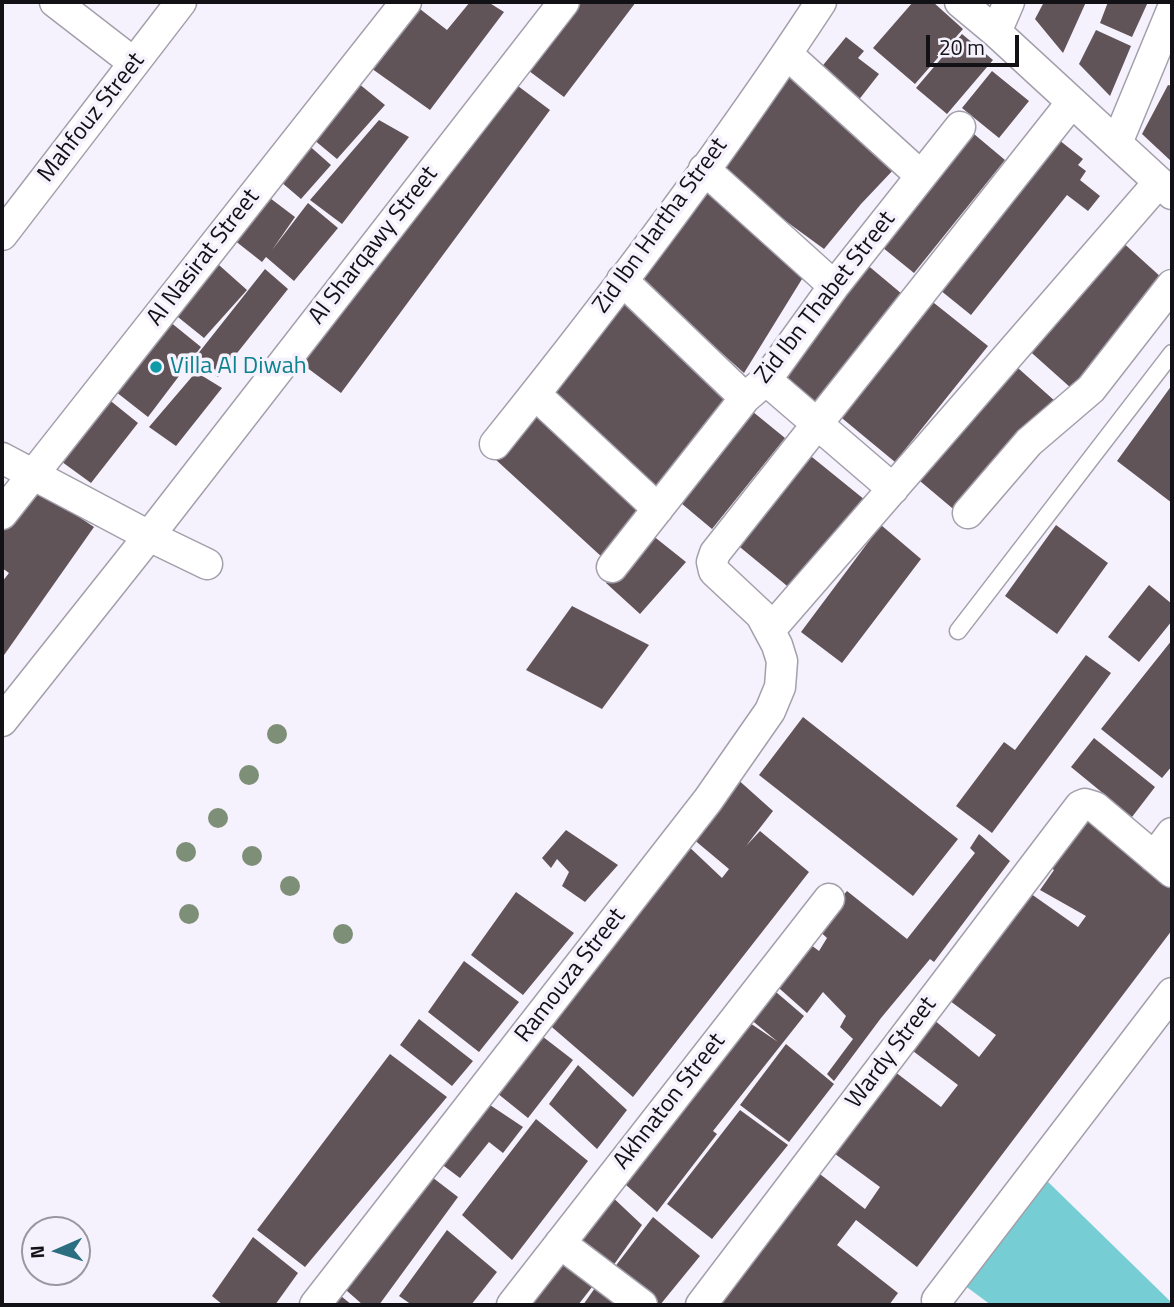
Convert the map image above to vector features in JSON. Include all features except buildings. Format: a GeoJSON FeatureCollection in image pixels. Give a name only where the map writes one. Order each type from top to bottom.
{"type":"FeatureCollection","features":[{"type":"Feature","properties":{"kind":"street"},"geometry":{"type":"LineString","coordinates":[[55,2],[135,63]]}},
{"type":"Feature","properties":{"kind":"street","name":"Mahfouz Street"},"geometry":{"type":"LineString","coordinates":[[2,235],[181,2]]}},
{"type":"Feature","properties":{"kind":"street","name":"Al Nasirat Street"},"geometry":{"type":"LineString","coordinates":[[2,513],[406,2]]}},
{"type":"Feature","properties":{"kind":"street","name":"Al Sharqawy Street"},"geometry":{"type":"LineString","coordinates":[[2,721],[564,2]]}},
{"type":"Feature","properties":{"kind":"street","name":"Zid Ibn Hartha Street"},"geometry":{"type":"LineString","coordinates":[[495,444],[704,169],[821,2]]}},
{"type":"Feature","properties":{"kind":"street"},"geometry":{"type":"LineString","coordinates":[[960,2],[996,32],[1166,188],[892,489],[770,629],[761,615],[714,571],[712,562],[715,553],[1072,102]]}},
{"type":"Feature","properties":{"kind":"street"},"geometry":{"type":"LineString","coordinates":[[996,32],[1009,2]]}},
{"type":"Feature","properties":{"kind":"street"},"geometry":{"type":"LineString","coordinates":[[1117,143],[1172,10]]}},
{"type":"Feature","properties":{"kind":"street"},"geometry":{"type":"LineString","coordinates":[[787,54],[921,176]]}},
{"type":"Feature","properties":{"kind":"street","name":"Zid Ibn Thabet Street"},"geometry":{"type":"LineString","coordinates":[[612,567],[756,389],[960,127]]}},
{"type":"Feature","properties":{"kind":"street"},"geometry":{"type":"LineString","coordinates":[[704,169],[834,286]]}},
{"type":"Feature","properties":{"kind":"street"},"geometry":{"type":"LineString","coordinates":[[622,280],[756,389],[818,424],[892,489]]}},
{"type":"Feature","properties":{"kind":"street"},"geometry":{"type":"LineString","coordinates":[[968,513],[1029,442],[1091,388],[1172,285]]}},
{"type":"Feature","properties":{"kind":"street"},"geometry":{"type":"LineString","coordinates":[[535,394],[658,509]]}},
{"type":"Feature","properties":{"kind":"street"},"geometry":{"type":"LineString","coordinates":[[2,458],[32,476],[207,564]]}},
{"type":"Feature","properties":{"kind":"street","name":"Ramouza Street"},"geometry":{"type":"LineString","coordinates":[[315,1305],[708,800],[771,711],[780,687],[782,662],[770,629]]}},
{"type":"Feature","properties":{"kind":"street","name":"Wardy Street"},"geometry":{"type":"LineString","coordinates":[[701,1305],[1076,810],[1085,804],[1095,807],[1163,864]]}},
{"type":"Feature","properties":{"kind":"street"},"geometry":{"type":"LineString","coordinates":[[1163,864],[1172,833]]}},
{"type":"Feature","properties":{"kind":"street","name":"Akhnaton Street"},"geometry":{"type":"LineString","coordinates":[[512,1305],[829,900]]}},
{"type":"Feature","properties":{"kind":"street"},"geometry":{"type":"LineString","coordinates":[[937,1300],[1172,993]]}},
{"type":"Feature","properties":{"kind":"street"},"geometry":{"type":"LineString","coordinates":[[560,1243],[642,1305]]}},
{"type":"Feature","properties":{"kind":"lane"},"geometry":{"type":"LineString","coordinates":[[958,631],[1172,353]]}},
{"type":"Feature","properties":{"kind":"water"},"geometry":{"type":"Polygon","coordinates":[[[1042,1176],[1172,1305],[991,1305],[960,1282],[1042,1176]]]}},
{"type":"Feature","properties":{"kind":"place","name":"Villa Al Diwah"},"geometry":{"type":"Point","coordinates":[156,367]}}]}
